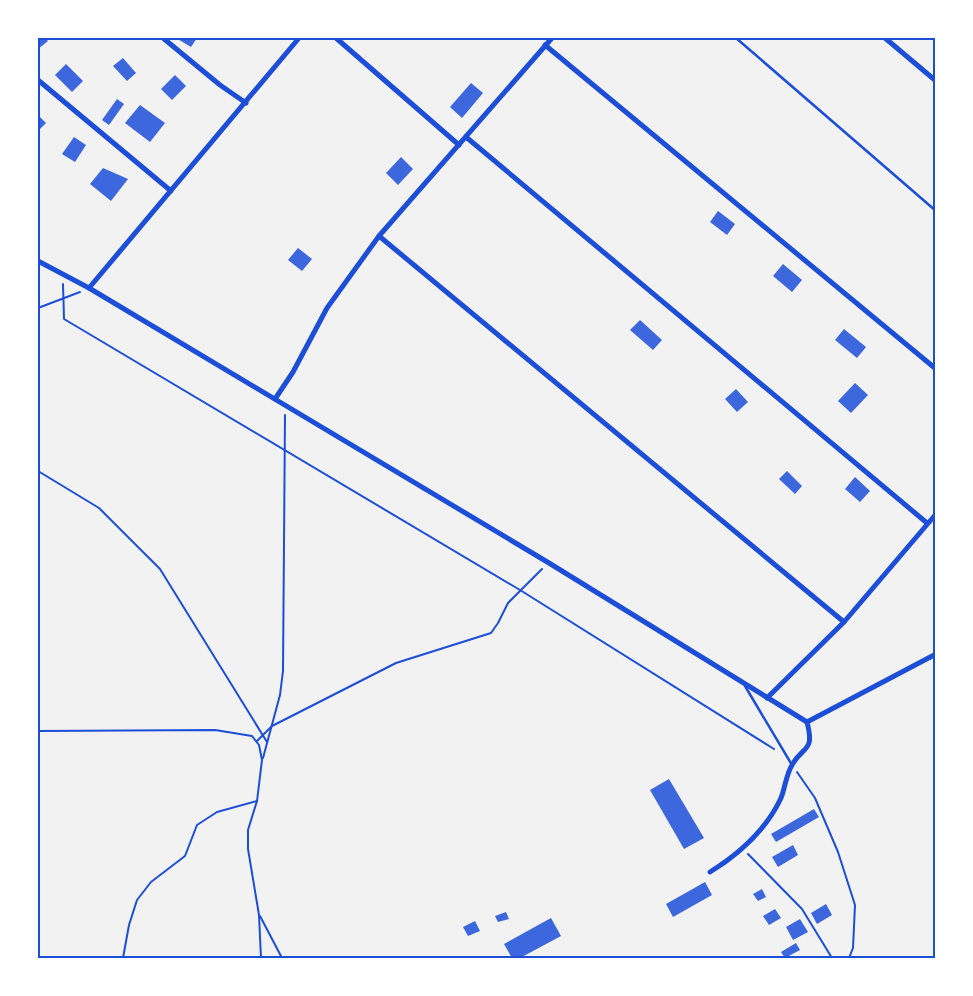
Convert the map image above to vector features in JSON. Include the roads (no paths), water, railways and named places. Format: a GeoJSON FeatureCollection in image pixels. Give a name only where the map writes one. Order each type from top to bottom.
{"type":"FeatureCollection","features":[{"type":"Feature","properties":{"kind":"street"},"geometry":{"type":"LineString","coordinates":[[163,38],[220,85],[246,103]]}},
{"type":"Feature","properties":{"kind":"street"},"geometry":{"type":"LineString","coordinates":[[89,288],[299,38]]}},
{"type":"Feature","properties":{"kind":"street"},"geometry":{"type":"LineString","coordinates":[[336,38],[459,145]]}},
{"type":"Feature","properties":{"kind":"street"},"geometry":{"type":"LineString","coordinates":[[275,399],[327,308],[379,236],[552,38]]}},
{"type":"Feature","properties":{"kind":"street"},"geometry":{"type":"LineString","coordinates":[[886,38],[936,81]]}},
{"type":"Feature","properties":{"kind":"street"},"geometry":{"type":"LineString","coordinates":[[545,45],[936,369]]}},
{"type":"Feature","properties":{"kind":"street"},"geometry":{"type":"LineString","coordinates":[[38,80],[171,191]]}},
{"type":"Feature","properties":{"kind":"street"},"geometry":{"type":"LineString","coordinates":[[466,137],[928,523]]}},
{"type":"Feature","properties":{"kind":"street"},"geometry":{"type":"LineString","coordinates":[[379,236],[844,622]]}},
{"type":"Feature","properties":{"kind":"street"},"geometry":{"type":"LineString","coordinates":[[38,261],[89,288],[549,563],[744,685],[807,722],[810,736],[809,744],[792,765],[772,816],[759,833],[710,872]]}},
{"type":"Feature","properties":{"kind":"street"},"geometry":{"type":"LineString","coordinates":[[766,698],[844,622],[936,514]]}},
{"type":"Feature","properties":{"kind":"street"},"geometry":{"type":"LineString","coordinates":[[807,722],[936,654]]}},
{"type":"Feature","properties":{"kind":"lane"},"geometry":{"type":"LineString","coordinates":[[736,38],[936,211]]}},
{"type":"Feature","properties":{"kind":"lane"},"geometry":{"type":"LineString","coordinates":[[744,685],[784,755],[792,765]]}}]}
